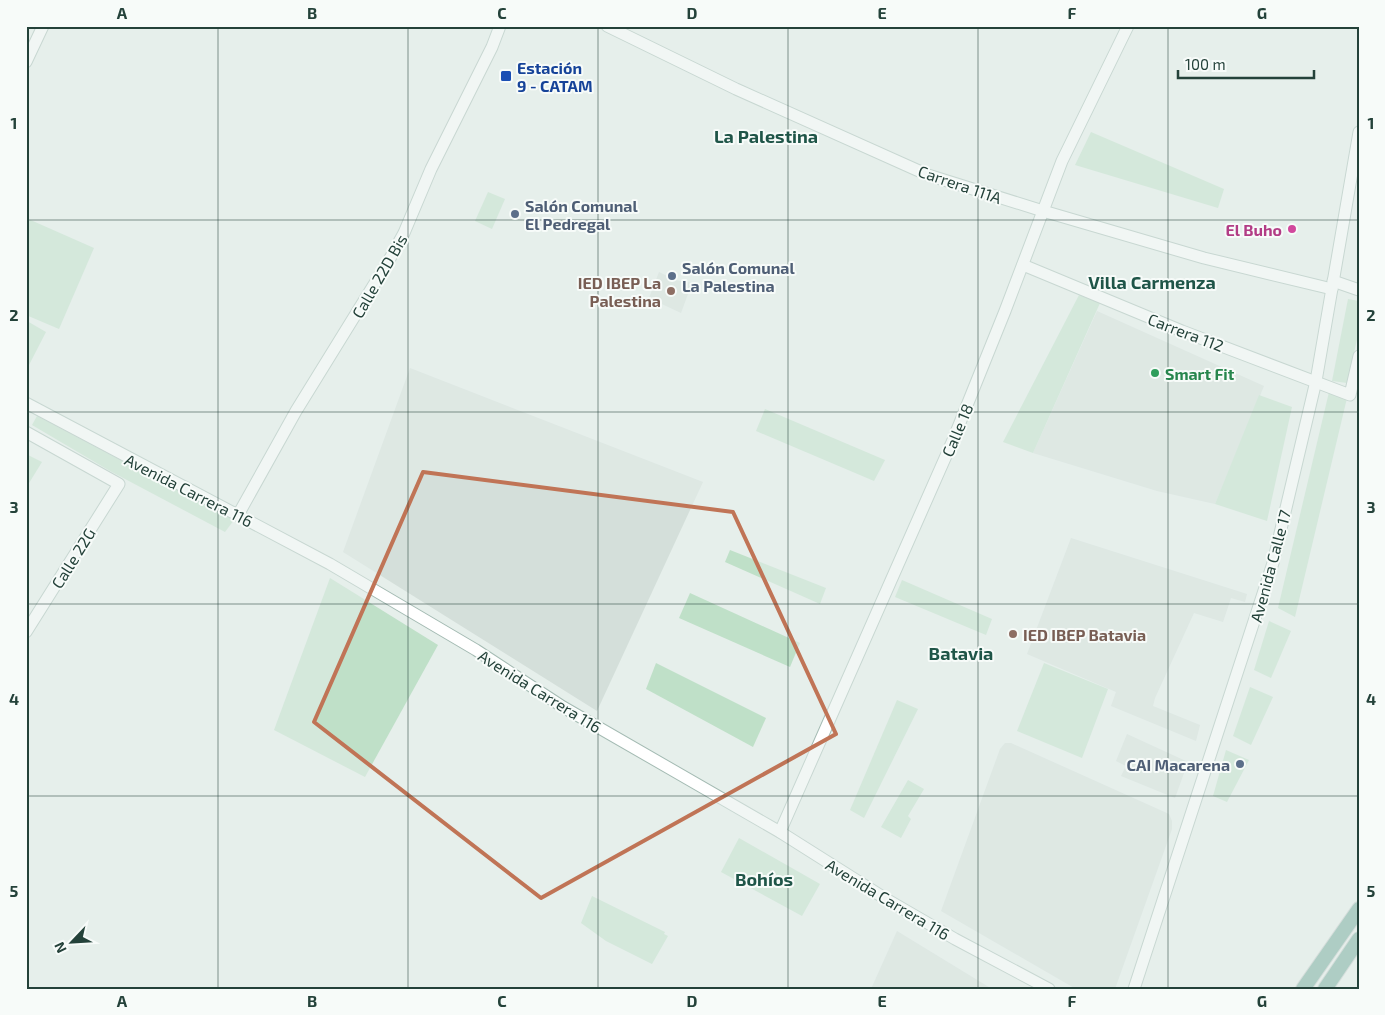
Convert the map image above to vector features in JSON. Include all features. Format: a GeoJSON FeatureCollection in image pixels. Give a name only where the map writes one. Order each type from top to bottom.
{"type":"FeatureCollection","features":[{"type":"Feature","properties":{"kind":"main road"},"geometry":{"type":"LineString","coordinates":[[1303,989],[1359,909]]}},
{"type":"Feature","properties":{"kind":"main road"},"geometry":{"type":"LineString","coordinates":[[1325,989],[1359,939]]}},
{"type":"Feature","properties":{"kind":"street","name":"Calle 22D Bis"},"geometry":{"type":"LineString","coordinates":[[238,515],[296,411],[388,262],[500,26]]}},
{"type":"Feature","properties":{"kind":"street","name":"Carrera 111A"},"geometry":{"type":"LineString","coordinates":[[607,26],[736,89],[919,171],[1043,211],[1204,258],[1359,290]]}},
{"type":"Feature","properties":{"kind":"street","name":"Calle 18"},"geometry":{"type":"LineString","coordinates":[[780,832],[953,440],[1069,147],[1128,26]]}},
{"type":"Feature","properties":{"kind":"street"},"geometry":{"type":"LineString","coordinates":[[26,62],[40,27]]}},
{"type":"Feature","properties":{"kind":"street","name":"Avenida Calle 17"},"geometry":{"type":"LineString","coordinates":[[1134,989],[1265,592],[1316,381],[1359,132]]}},
{"type":"Feature","properties":{"kind":"street","name":"Carrera 112"},"geometry":{"type":"LineString","coordinates":[[1023,265],[1182,331],[1350,395],[1359,356]]}},
{"type":"Feature","properties":{"kind":"street","name":"Avenida Carrera 116"},"geometry":{"type":"LineString","coordinates":[[29,404],[356,579],[476,650],[563,707],[780,832],[955,940],[1049,989]]}},
{"type":"Feature","properties":{"kind":"street"},"geometry":{"type":"LineString","coordinates":[[26,417],[29,404]]}},
{"type":"Feature","properties":{"kind":"street","name":"Calle 22G"},"geometry":{"type":"LineString","coordinates":[[26,432],[119,484],[26,632]]}},
{"type":"Feature","properties":{"kind":"highlighted area"},"geometry":{"type":"Polygon","coordinates":[[[423,472],[733,512],[836,734],[541,898],[314,722],[423,472]]]}},
{"type":"Feature","properties":{"kind":"shaded area","name":"IED IBEP La Palestina"},"geometry":{"type":"Polygon","coordinates":[[[659,272],[675,280],[692,283],[681,313],[649,298],[659,272]]]}},
{"type":"Feature","properties":{"kind":"shaded area"},"geometry":{"type":"Polygon","coordinates":[[[1097,311],[1264,386],[1215,504],[1157,491],[1033,453],[1097,311]]]}},
{"type":"Feature","properties":{"kind":"shaded area"},"geometry":{"type":"Polygon","coordinates":[[[410,368],[703,482],[597,711],[343,552],[410,368]]]}},
{"type":"Feature","properties":{"kind":"shaded area"},"geometry":{"type":"Polygon","coordinates":[[[1071,538],[1247,594],[1245,602],[1231,598],[1223,622],[1194,613],[1155,698],[1153,706],[1200,725],[1196,741],[1111,706],[1116,692],[1027,654],[1071,538]]]}},
{"type":"Feature","properties":{"kind":"shaded area"},"geometry":{"type":"Polygon","coordinates":[[[1127,734],[1188,762],[1175,798],[1121,776],[1126,766],[1116,761],[1127,734]]]}},
{"type":"Feature","properties":{"kind":"shaded area"},"geometry":{"type":"Polygon","coordinates":[[[1005,743],[1011,743],[1169,814],[1172,821],[1172,829],[1115,989],[1076,989],[941,911],[1000,749],[1005,743]]]}},
{"type":"Feature","properties":{"kind":"shaded area"},"geometry":{"type":"Polygon","coordinates":[[[897,931],[992,989],[871,989],[897,931]]]}},
{"type":"Feature","properties":{"kind":"green space"},"geometry":{"type":"Polygon","coordinates":[[[1091,132],[1224,189],[1218,208],[1075,165],[1091,132]]]}},
{"type":"Feature","properties":{"kind":"green space"},"geometry":{"type":"Polygon","coordinates":[[[488,192],[505,199],[492,229],[475,221],[488,192]]]}},
{"type":"Feature","properties":{"kind":"green space"},"geometry":{"type":"Polygon","coordinates":[[[26,218],[94,248],[59,329],[26,315],[26,218]]]}},
{"type":"Feature","properties":{"kind":"green space"},"geometry":{"type":"Polygon","coordinates":[[[1079,295],[1100,303],[1033,453],[1003,442],[1079,295]]]}},
{"type":"Feature","properties":{"kind":"green space"},"geometry":{"type":"Polygon","coordinates":[[[1348,299],[1359,301],[1359,331],[1347,383],[1332,381],[1348,299]]]}},
{"type":"Feature","properties":{"kind":"green space"},"geometry":{"type":"Polygon","coordinates":[[[27,321],[46,332],[29,365],[26,363],[27,321]]]}},
{"type":"Feature","properties":{"kind":"green space"},"geometry":{"type":"Polygon","coordinates":[[[1329,392],[1347,398],[1295,617],[1278,608],[1329,392]]]}},
{"type":"Feature","properties":{"kind":"green space"},"geometry":{"type":"Polygon","coordinates":[[[1259,395],[1292,407],[1267,521],[1215,504],[1259,395]]]}},
{"type":"Feature","properties":{"kind":"green space"},"geometry":{"type":"Polygon","coordinates":[[[765,409],[885,460],[874,481],[756,431],[765,409]]]}},
{"type":"Feature","properties":{"kind":"green space"},"geometry":{"type":"Polygon","coordinates":[[[37,416],[234,520],[225,532],[110,471],[32,425],[37,416]]]}},
{"type":"Feature","properties":{"kind":"green space"},"geometry":{"type":"Polygon","coordinates":[[[26,454],[42,462],[26,488],[26,454]]]}},
{"type":"Feature","properties":{"kind":"green space"},"geometry":{"type":"Polygon","coordinates":[[[730,550],[826,588],[820,604],[725,562],[730,550]]]}},
{"type":"Feature","properties":{"kind":"green space"},"geometry":{"type":"Polygon","coordinates":[[[330,578],[438,645],[365,777],[274,730],[330,578]]]}},
{"type":"Feature","properties":{"kind":"green space"},"geometry":{"type":"Polygon","coordinates":[[[902,580],[992,619],[986,635],[895,597],[902,580]]]}},
{"type":"Feature","properties":{"kind":"green space"},"geometry":{"type":"Polygon","coordinates":[[[690,593],[800,643],[790,667],[679,618],[690,593]]]}},
{"type":"Feature","properties":{"kind":"green space"},"geometry":{"type":"Polygon","coordinates":[[[1269,621],[1291,631],[1271,678],[1254,670],[1269,621]]]}},
{"type":"Feature","properties":{"kind":"green space"},"geometry":{"type":"Polygon","coordinates":[[[656,663],[766,718],[753,747],[646,689],[656,663]]]}},
{"type":"Feature","properties":{"kind":"green space"},"geometry":{"type":"Polygon","coordinates":[[[1044,663],[1108,689],[1082,758],[1017,731],[1044,663]]]}},
{"type":"Feature","properties":{"kind":"green space"},"geometry":{"type":"Polygon","coordinates":[[[1250,687],[1273,697],[1251,745],[1233,736],[1250,687]]]}},
{"type":"Feature","properties":{"kind":"green space"},"geometry":{"type":"Polygon","coordinates":[[[897,700],[918,709],[864,818],[850,810],[897,700]]]}},
{"type":"Feature","properties":{"kind":"green space"},"geometry":{"type":"Polygon","coordinates":[[[1226,750],[1249,760],[1227,802],[1213,796],[1226,750]]]}},
{"type":"Feature","properties":{"kind":"green space"},"geometry":{"type":"Polygon","coordinates":[[[908,780],[924,789],[908,816],[911,819],[901,838],[881,827],[908,780]]]}},
{"type":"Feature","properties":{"kind":"green space"},"geometry":{"type":"Polygon","coordinates":[[[739,838],[820,884],[802,916],[721,872],[739,838]]]}},
{"type":"Feature","properties":{"kind":"green space"},"geometry":{"type":"Polygon","coordinates":[[[592,896],[665,932],[664,934],[668,936],[652,964],[606,941],[581,923],[592,896]]]}},
{"type":"Feature","properties":{"kind":"place","name":"Estación 9 - CATAM"},"geometry":{"type":"Point","coordinates":[506,76]}},
{"type":"Feature","properties":{"kind":"place","name":"Salón Comunal El Pedregal"},"geometry":{"type":"Point","coordinates":[515,214]}},
{"type":"Feature","properties":{"kind":"place","name":"El Buho"},"geometry":{"type":"Point","coordinates":[1292,229]}},
{"type":"Feature","properties":{"kind":"place","name":"Salón Comunal La Palestina"},"geometry":{"type":"Point","coordinates":[672,276]}},
{"type":"Feature","properties":{"kind":"place","name":"IED IBEP La Palestina"},"geometry":{"type":"Point","coordinates":[671,291]}},
{"type":"Feature","properties":{"kind":"place","name":"Smart Fit"},"geometry":{"type":"Point","coordinates":[1155,373]}},
{"type":"Feature","properties":{"kind":"place","name":"IED IBEP Batavia"},"geometry":{"type":"Point","coordinates":[1013,634]}},
{"type":"Feature","properties":{"kind":"place","name":"CAI Macarena"},"geometry":{"type":"Point","coordinates":[1240,764]}},
{"type":"Feature","properties":{"kind":"district","name":"La Palestina"},"geometry":{"type":"Point","coordinates":[766,136]}},
{"type":"Feature","properties":{"kind":"district","name":"Villa Carmenza"},"geometry":{"type":"Point","coordinates":[1152,282]}},
{"type":"Feature","properties":{"kind":"district","name":"Batavia"},"geometry":{"type":"Point","coordinates":[961,653]}},
{"type":"Feature","properties":{"kind":"district","name":"Bohíos"},"geometry":{"type":"Point","coordinates":[764,879]}}]}
